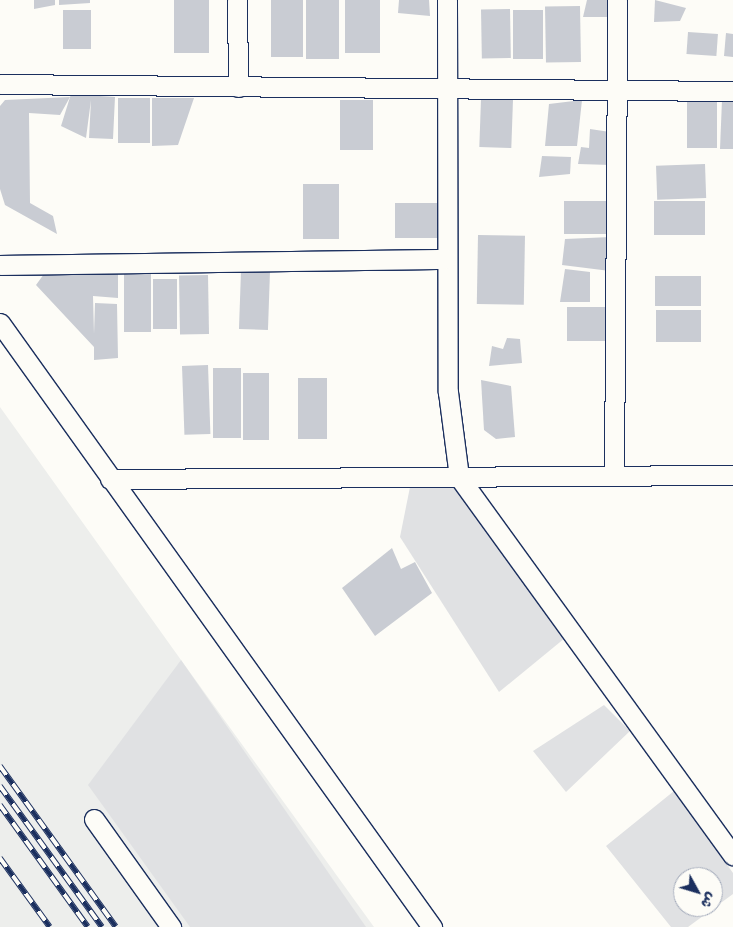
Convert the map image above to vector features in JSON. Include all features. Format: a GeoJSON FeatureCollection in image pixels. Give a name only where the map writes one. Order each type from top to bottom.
{"type":"FeatureCollection","features":[{"type":"Feature","properties":{"kind":"street"},"geometry":{"type":"LineString","coordinates":[[237,0],[238,87]]}},
{"type":"Feature","properties":{"kind":"street"},"geometry":{"type":"LineString","coordinates":[[447,0],[446,259],[448,392],[459,477],[733,855]]}},
{"type":"Feature","properties":{"kind":"street"},"geometry":{"type":"LineString","coordinates":[[614,476],[617,0]]}},
{"type":"Feature","properties":{"kind":"street"},"geometry":{"type":"LineString","coordinates":[[0,84],[733,91]]}},
{"type":"Feature","properties":{"kind":"street"},"geometry":{"type":"LineString","coordinates":[[0,264],[446,259]]}},
{"type":"Feature","properties":{"kind":"street"},"geometry":{"type":"LineString","coordinates":[[0,323],[432,927]]}},
{"type":"Feature","properties":{"kind":"street"},"geometry":{"type":"LineString","coordinates":[[110,479],[733,475]]}},
{"type":"Feature","properties":{"kind":"street"},"geometry":{"type":"LineString","coordinates":[[94,819],[171,927]]}},
{"type":"Feature","properties":{"kind":"shaded area"},"geometry":{"type":"Polygon","coordinates":[[[0,407],[181,660],[374,927],[0,927],[0,407]]]}},
{"type":"Feature","properties":{"kind":"shaded area"},"geometry":{"type":"Polygon","coordinates":[[[410,487],[455,488],[565,638],[499,692],[400,537],[410,487]]]}},
{"type":"Feature","properties":{"kind":"shaded area"},"geometry":{"type":"Polygon","coordinates":[[[181,660],[366,927],[190,927],[88,785],[181,660]]]}},
{"type":"Feature","properties":{"kind":"shaded area"},"geometry":{"type":"Polygon","coordinates":[[[604,705],[630,731],[566,792],[533,751],[604,705]]]}},
{"type":"Feature","properties":{"kind":"shaded area"},"geometry":{"type":"Polygon","coordinates":[[[674,791],[733,873],[733,894],[723,901],[723,867],[673,867],[673,917],[702,917],[688,927],[671,927],[606,846],[674,791]]]}},
{"type":"Feature","properties":{"kind":"building"},"geometry":{"type":"Polygon","coordinates":[[[34,0],[55,0],[55,5],[34,9],[34,0]]]}},
{"type":"Feature","properties":{"kind":"building"},"geometry":{"type":"Polygon","coordinates":[[[59,0],[90,0],[90,3],[59,5],[59,0]]]}},
{"type":"Feature","properties":{"kind":"building"},"geometry":{"type":"Polygon","coordinates":[[[174,0],[209,0],[209,53],[174,53],[174,0]]]}},
{"type":"Feature","properties":{"kind":"building"},"geometry":{"type":"Polygon","coordinates":[[[271,0],[303,0],[303,57],[271,57],[271,0]]]}},
{"type":"Feature","properties":{"kind":"building"},"geometry":{"type":"Polygon","coordinates":[[[306,0],[339,0],[339,59],[306,59],[306,0]]]}},
{"type":"Feature","properties":{"kind":"building"},"geometry":{"type":"Polygon","coordinates":[[[345,0],[380,0],[380,53],[345,53],[345,0]]]}},
{"type":"Feature","properties":{"kind":"building"},"geometry":{"type":"Polygon","coordinates":[[[399,0],[429,0],[430,16],[398,13],[399,0]]]}},
{"type":"Feature","properties":{"kind":"building"},"geometry":{"type":"Polygon","coordinates":[[[587,0],[609,0],[612,17],[583,17],[587,0]]]}},
{"type":"Feature","properties":{"kind":"building"},"geometry":{"type":"Polygon","coordinates":[[[655,0],[686,8],[680,21],[654,22],[655,0]]]}},
{"type":"Feature","properties":{"kind":"building"},"geometry":{"type":"Polygon","coordinates":[[[580,6],[581,62],[546,63],[545,7],[580,6]]]}},
{"type":"Feature","properties":{"kind":"building"},"geometry":{"type":"Polygon","coordinates":[[[510,9],[511,58],[482,58],[481,10],[510,9]]]}},
{"type":"Feature","properties":{"kind":"building"},"geometry":{"type":"Polygon","coordinates":[[[63,10],[91,10],[91,49],[63,49],[63,10]]]}},
{"type":"Feature","properties":{"kind":"building"},"geometry":{"type":"Polygon","coordinates":[[[513,10],[543,10],[543,59],[513,59],[513,10]]]}},
{"type":"Feature","properties":{"kind":"building"},"geometry":{"type":"Polygon","coordinates":[[[688,32],[718,34],[716,56],[686,54],[688,32]]]}},
{"type":"Feature","properties":{"kind":"building"},"geometry":{"type":"Polygon","coordinates":[[[726,33],[733,34],[733,57],[724,56],[726,33]]]}},
{"type":"Feature","properties":{"kind":"building"},"geometry":{"type":"Polygon","coordinates":[[[71,94],[115,97],[113,139],[89,138],[91,100],[86,138],[61,126],[71,94]]]}},
{"type":"Feature","properties":{"kind":"building"},"geometry":{"type":"Polygon","coordinates":[[[70,97],[60,115],[29,113],[30,203],[53,216],[57,234],[5,205],[0,189],[0,106],[5,100],[70,97]]]}},
{"type":"Feature","properties":{"kind":"building"},"geometry":{"type":"Polygon","coordinates":[[[118,98],[150,98],[150,143],[118,143],[118,98]]]}},
{"type":"Feature","properties":{"kind":"building"},"geometry":{"type":"Polygon","coordinates":[[[152,98],[194,98],[178,145],[152,146],[152,98]]]}},
{"type":"Feature","properties":{"kind":"building"},"geometry":{"type":"Polygon","coordinates":[[[481,99],[513,100],[511,148],[479,147],[481,99]]]}},
{"type":"Feature","properties":{"kind":"building"},"geometry":{"type":"Polygon","coordinates":[[[340,100],[373,100],[373,150],[340,150],[340,100]]]}},
{"type":"Feature","properties":{"kind":"building"},"geometry":{"type":"Polygon","coordinates":[[[582,100],[577,146],[545,146],[549,104],[582,100]]]}},
{"type":"Feature","properties":{"kind":"building"},"geometry":{"type":"Polygon","coordinates":[[[722,100],[733,100],[733,149],[720,149],[722,100]]]}},
{"type":"Feature","properties":{"kind":"building"},"geometry":{"type":"Polygon","coordinates":[[[687,102],[717,102],[717,148],[687,148],[687,102]]]}},
{"type":"Feature","properties":{"kind":"building"},"geometry":{"type":"Polygon","coordinates":[[[590,129],[610,132],[611,165],[578,164],[581,147],[589,148],[590,129]]]}},
{"type":"Feature","properties":{"kind":"building"},"geometry":{"type":"Polygon","coordinates":[[[542,156],[571,157],[570,174],[539,177],[542,156]]]}},
{"type":"Feature","properties":{"kind":"building"},"geometry":{"type":"Polygon","coordinates":[[[705,164],[706,198],[657,200],[656,166],[705,164]]]}},
{"type":"Feature","properties":{"kind":"building"},"geometry":{"type":"Polygon","coordinates":[[[303,184],[339,184],[339,239],[303,239],[303,184]]]}},
{"type":"Feature","properties":{"kind":"building"},"geometry":{"type":"Polygon","coordinates":[[[564,201],[609,201],[609,234],[564,234],[564,201]]]}},
{"type":"Feature","properties":{"kind":"building"},"geometry":{"type":"Polygon","coordinates":[[[654,201],[705,201],[705,235],[654,235],[654,201]]]}},
{"type":"Feature","properties":{"kind":"building"},"geometry":{"type":"Polygon","coordinates":[[[395,203],[441,203],[441,238],[395,238],[395,203]]]}},
{"type":"Feature","properties":{"kind":"building"},"geometry":{"type":"Polygon","coordinates":[[[478,235],[525,236],[524,305],[477,304],[478,235]]]}},
{"type":"Feature","properties":{"kind":"building"},"geometry":{"type":"Polygon","coordinates":[[[611,237],[610,271],[562,265],[565,239],[611,237]]]}},
{"type":"Feature","properties":{"kind":"building"},"geometry":{"type":"Polygon","coordinates":[[[49,267],[118,269],[118,298],[93,296],[94,334],[95,303],[117,304],[118,358],[94,360],[94,347],[36,285],[49,267]]]}},
{"type":"Feature","properties":{"kind":"building"},"geometry":{"type":"Polygon","coordinates":[[[124,268],[151,268],[151,332],[124,332],[124,268]]]}},
{"type":"Feature","properties":{"kind":"building"},"geometry":{"type":"Polygon","coordinates":[[[565,269],[590,272],[590,302],[560,302],[565,269]]]}},
{"type":"Feature","properties":{"kind":"building"},"geometry":{"type":"Polygon","coordinates":[[[241,271],[270,272],[268,330],[239,329],[241,271]]]}},
{"type":"Feature","properties":{"kind":"building"},"geometry":{"type":"Polygon","coordinates":[[[208,275],[209,334],[180,334],[179,276],[208,275]]]}},
{"type":"Feature","properties":{"kind":"building"},"geometry":{"type":"Polygon","coordinates":[[[655,276],[701,276],[701,306],[655,306],[655,276]]]}},
{"type":"Feature","properties":{"kind":"building"},"geometry":{"type":"Polygon","coordinates":[[[153,279],[177,279],[177,329],[153,329],[153,279]]]}},
{"type":"Feature","properties":{"kind":"building"},"geometry":{"type":"Polygon","coordinates":[[[567,307],[611,307],[611,341],[567,341],[567,307]]]}},
{"type":"Feature","properties":{"kind":"building"},"geometry":{"type":"Polygon","coordinates":[[[656,310],[701,310],[701,342],[656,342],[656,310]]]}},
{"type":"Feature","properties":{"kind":"building"},"geometry":{"type":"Polygon","coordinates":[[[507,338],[520,339],[522,363],[489,366],[492,346],[503,349],[507,338]]]}},
{"type":"Feature","properties":{"kind":"building"},"geometry":{"type":"Polygon","coordinates":[[[208,365],[210,434],[184,435],[182,366],[208,365]]]}},
{"type":"Feature","properties":{"kind":"building"},"geometry":{"type":"Polygon","coordinates":[[[213,368],[241,368],[241,438],[213,438],[213,368]]]}},
{"type":"Feature","properties":{"kind":"building"},"geometry":{"type":"Polygon","coordinates":[[[243,373],[269,373],[269,440],[243,440],[243,373]]]}},
{"type":"Feature","properties":{"kind":"building"},"geometry":{"type":"Polygon","coordinates":[[[298,378],[327,378],[327,439],[298,439],[298,378]]]}},
{"type":"Feature","properties":{"kind":"building"},"geometry":{"type":"Polygon","coordinates":[[[481,380],[511,386],[515,437],[496,439],[484,430],[481,380]]]}},
{"type":"Feature","properties":{"kind":"building"},"geometry":{"type":"Polygon","coordinates":[[[392,548],[401,569],[415,562],[432,593],[375,636],[342,588],[392,548]]]}},
{"type":"Feature","properties":{"kind":"railway"},"geometry":{"type":"LineString","coordinates":[[0,766],[116,927]]}},
{"type":"Feature","properties":{"kind":"railway"},"geometry":{"type":"LineString","coordinates":[[0,786],[102,927]]}},
{"type":"Feature","properties":{"kind":"railway"},"geometry":{"type":"LineString","coordinates":[[0,805],[88,927]]}},
{"type":"Feature","properties":{"kind":"railway"},"geometry":{"type":"LineString","coordinates":[[0,858],[50,927]]}}]}
